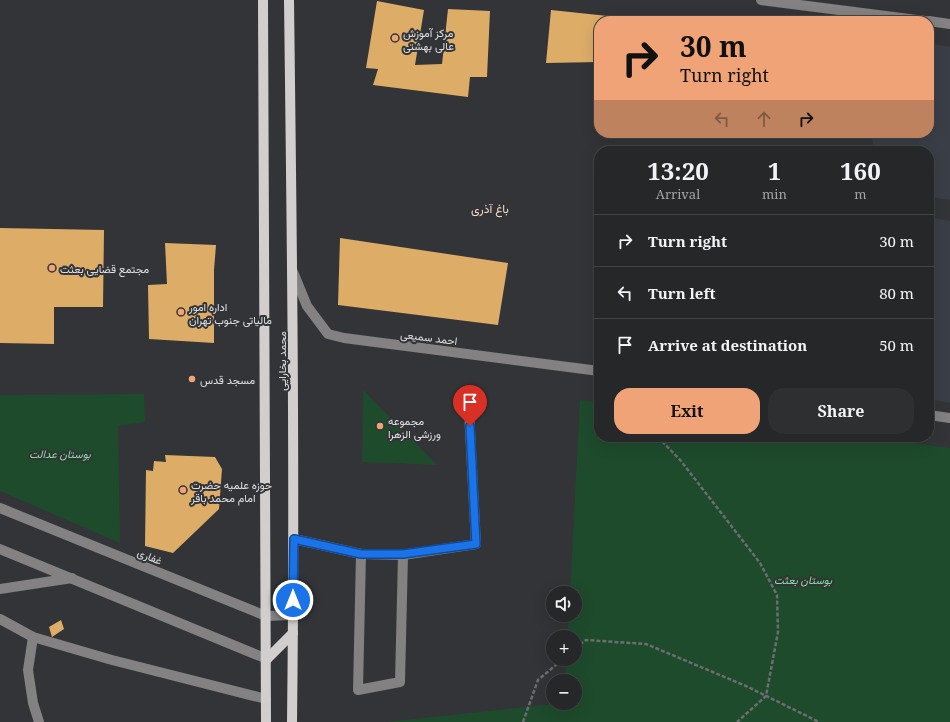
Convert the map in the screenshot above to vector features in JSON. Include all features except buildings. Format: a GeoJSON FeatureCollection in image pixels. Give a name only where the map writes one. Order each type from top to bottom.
{"type":"FeatureCollection","features":[{"type":"Feature","properties":{"kind":"main road","name":"محمد بخارایی"},"geometry":{"type":"LineString","coordinates":[[263,0],[267,659],[266,722]]}},
{"type":"Feature","properties":{"kind":"main road","name":"محمد بخارایی"},"geometry":{"type":"LineString","coordinates":[[290,0],[294,539],[292,722]]}},
{"type":"Feature","properties":{"kind":"main road"},"geometry":{"type":"LineString","coordinates":[[267,659],[293,633]]}},
{"type":"Feature","properties":{"kind":"street"},"geometry":{"type":"LineString","coordinates":[[761,0],[830,4],[897,16]]}},
{"type":"Feature","properties":{"kind":"street"},"geometry":{"type":"LineString","coordinates":[[934,22],[950,24]]}},
{"type":"Feature","properties":{"kind":"street","name":"احمد سمیعی"},"geometry":{"type":"LineString","coordinates":[[293,272],[307,306],[328,334],[352,339],[594,370]]}},
{"type":"Feature","properties":{"kind":"street"},"geometry":{"type":"LineString","coordinates":[[294,539],[361,554],[403,554],[476,544],[469,411]]}},
{"type":"Feature","properties":{"kind":"street"},"geometry":{"type":"LineString","coordinates":[[934,416],[950,418]]}},
{"type":"Feature","properties":{"kind":"street","name":"غفاری"},"geometry":{"type":"LineString","coordinates":[[0,508],[266,616],[293,615]]}},
{"type":"Feature","properties":{"kind":"street"},"geometry":{"type":"LineString","coordinates":[[0,549],[267,659]]}},
{"type":"Feature","properties":{"kind":"street"},"geometry":{"type":"LineString","coordinates":[[361,554],[358,690],[400,682],[403,554]]}},
{"type":"Feature","properties":{"kind":"street"},"geometry":{"type":"LineString","coordinates":[[0,590],[72,578]]}},
{"type":"Feature","properties":{"kind":"street"},"geometry":{"type":"LineString","coordinates":[[0,619],[33,637],[112,660],[266,699]]}},
{"type":"Feature","properties":{"kind":"street"},"geometry":{"type":"LineString","coordinates":[[33,637],[28,670],[33,703],[39,722]]}},
{"type":"Feature","properties":{"kind":"path"},"geometry":{"type":"LineString","coordinates":[[663,442],[681,461],[760,563],[777,594],[778,632],[766,696],[737,722]]}},
{"type":"Feature","properties":{"kind":"path"},"geometry":{"type":"LineString","coordinates":[[582,643],[586,640],[646,644],[746,686],[819,722]]}},
{"type":"Feature","properties":{"kind":"path"},"geometry":{"type":"LineString","coordinates":[[523,722],[538,680],[555,666]]}},
{"type":"Feature","properties":{"kind":"shaded area"},"geometry":{"type":"Polygon","coordinates":[[[934,44],[950,47],[950,200],[934,198],[934,146],[873,146],[872,138],[934,138],[934,44]]]}},
{"type":"Feature","properties":{"kind":"shaded area"},"geometry":{"type":"Polygon","coordinates":[[[934,218],[950,221],[950,403],[934,400],[934,218]]]}},
{"type":"Feature","properties":{"kind":"green space","name":"مجموعه ورزشی الزهرا"},"geometry":{"type":"Polygon","coordinates":[[[363,390],[437,465],[362,462],[363,390]]]}},
{"type":"Feature","properties":{"kind":"green space","name":"بوستان عدالت"},"geometry":{"type":"Polygon","coordinates":[[[144,394],[145,422],[118,426],[120,543],[0,491],[0,395],[144,394]]]}},
{"type":"Feature","properties":{"kind":"green space","name":"بوستان بعثت"},"geometry":{"type":"Polygon","coordinates":[[[580,400],[594,402],[594,442],[904,442],[950,448],[950,722],[385,722],[546,705],[546,710],[582,710],[582,674],[565,674],[566,666],[582,666],[582,630],[568,630],[568,622],[582,622],[582,586],[570,586],[580,400]]]}},
{"type":"Feature","properties":{"kind":"place","name":"مرکز آموزش عالی بهشتی"},"geometry":{"type":"Point","coordinates":[395,38]}},
{"type":"Feature","properties":{"kind":"place","name":"مجتمع قضایی بعثت"},"geometry":{"type":"Point","coordinates":[52,268]}},
{"type":"Feature","properties":{"kind":"place","name":"اداره امور مالیاتی جنوب تهران"},"geometry":{"type":"Point","coordinates":[181,312]}},
{"type":"Feature","properties":{"kind":"place","name":"مسجد قدس"},"geometry":{"type":"Point","coordinates":[192,379]}},
{"type":"Feature","properties":{"kind":"place","name":"مجموعه ورزشی الزهرا"},"geometry":{"type":"Point","coordinates":[380,426]}},
{"type":"Feature","properties":{"kind":"place","name":"حوزه علمیه حضرت امام محمد باقر"},"geometry":{"type":"Point","coordinates":[183,490]}},
{"type":"Feature","properties":{"kind":"district","name":"باغ آذری"},"geometry":{"type":"Point","coordinates":[490,208]}},
{"type":"Feature","properties":{"kind":"route"},"geometry":{"type":"LineString","coordinates":[[293,600],[294,539],[361,554],[403,554],[476,544],[470,426]]}}]}
